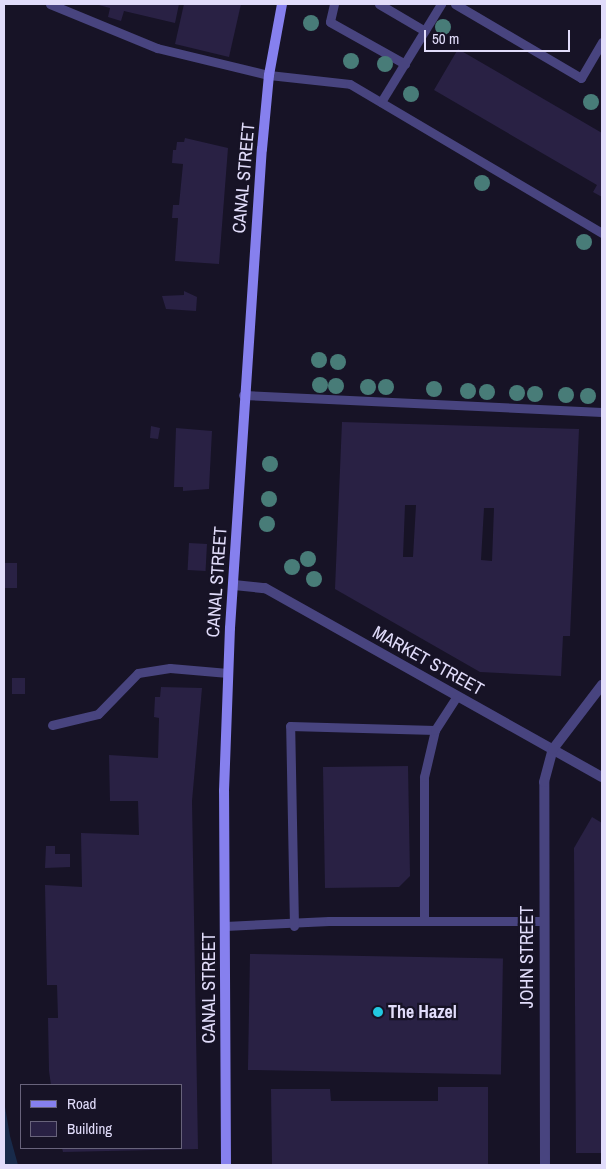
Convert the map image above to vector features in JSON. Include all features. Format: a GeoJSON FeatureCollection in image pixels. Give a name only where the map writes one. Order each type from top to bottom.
{"type":"FeatureCollection","features":[{"type":"Feature","properties":{"kind":"street","name":"CANAL STREET"},"geometry":{"type":"LineString","coordinates":[[226,1165],[225,926],[228,673],[243,395],[269,75],[282,4]]}},
{"type":"Feature","properties":{"kind":"street","name":"MARKET STREET"},"geometry":{"type":"LineString","coordinates":[[234,585],[265,588],[602,777]]}},
{"type":"Feature","properties":{"kind":"street"},"geometry":{"type":"LineString","coordinates":[[553,750],[602,685]]}},
{"type":"Feature","properties":{"kind":"street","name":"JOHN STREET"},"geometry":{"type":"LineString","coordinates":[[546,1165],[542,794],[553,750]]}},
{"type":"Feature","properties":{"kind":"lane"},"geometry":{"type":"LineString","coordinates":[[50,4],[58,10],[157,48],[269,75],[341,81],[381,102],[602,233]]}},
{"type":"Feature","properties":{"kind":"lane"},"geometry":{"type":"LineString","coordinates":[[334,4],[330,22],[405,64]]}},
{"type":"Feature","properties":{"kind":"lane"},"geometry":{"type":"LineString","coordinates":[[378,4],[392,7],[425,31]]}},
{"type":"Feature","properties":{"kind":"lane"},"geometry":{"type":"LineString","coordinates":[[381,102],[441,4]]}},
{"type":"Feature","properties":{"kind":"lane"},"geometry":{"type":"LineString","coordinates":[[455,4],[581,78],[602,42]]}},
{"type":"Feature","properties":{"kind":"lane"},"geometry":{"type":"LineString","coordinates":[[243,395],[602,412]]}},
{"type":"Feature","properties":{"kind":"lane"},"geometry":{"type":"LineString","coordinates":[[52,725],[98,714],[138,673],[170,668],[228,673]]}},
{"type":"Feature","properties":{"kind":"lane"},"geometry":{"type":"LineString","coordinates":[[424,921],[424,777],[435,730],[458,696]]}},
{"type":"Feature","properties":{"kind":"lane"},"geometry":{"type":"LineString","coordinates":[[294,926],[290,726],[435,730]]}},
{"type":"Feature","properties":{"kind":"lane"},"geometry":{"type":"LineString","coordinates":[[225,926],[294,926],[329,921],[543,921]]}},
{"type":"Feature","properties":{"kind":"water"},"geometry":{"type":"Polygon","coordinates":[[[4,1101],[10,1136],[18,1165],[4,1165],[4,1101]]]}},
{"type":"Feature","properties":{"kind":"building"},"geometry":{"type":"Polygon","coordinates":[[[95,4],[179,4],[175,23],[124,11],[121,21],[108,17],[110,8],[95,4]]]}},
{"type":"Feature","properties":{"kind":"building"},"geometry":{"type":"Polygon","coordinates":[[[184,4],[241,4],[229,57],[175,44],[184,4]]]}},
{"type":"Feature","properties":{"kind":"building"},"geometry":{"type":"Polygon","coordinates":[[[458,49],[602,133],[602,197],[593,192],[597,185],[434,90],[458,49]]]}},
{"type":"Feature","properties":{"kind":"building"},"geometry":{"type":"Polygon","coordinates":[[[185,138],[228,148],[219,264],[175,261],[178,218],[172,218],[173,205],[179,205],[183,164],[172,163],[173,150],[176,150],[177,142],[184,142],[185,138]]]}},
{"type":"Feature","properties":{"kind":"building"},"geometry":{"type":"Polygon","coordinates":[[[184,291],[197,297],[196,311],[166,309],[162,296],[184,295],[184,291]]]}},
{"type":"Feature","properties":{"kind":"building"},"geometry":{"type":"Polygon","coordinates":[[[342,422],[579,429],[570,636],[563,636],[561,676],[480,672],[335,589],[342,422]],[[405,505],[403,557],[413,557],[416,505],[405,505]],[[484,508],[481,560],[492,561],[494,508],[484,508]]]}},
{"type":"Feature","properties":{"kind":"building"},"geometry":{"type":"Polygon","coordinates":[[[151,426],[160,428],[158,439],[150,438],[151,426]]]}},
{"type":"Feature","properties":{"kind":"building"},"geometry":{"type":"Polygon","coordinates":[[[176,428],[212,431],[209,489],[183,491],[183,487],[174,487],[176,428]]]}},
{"type":"Feature","properties":{"kind":"building"},"geometry":{"type":"Polygon","coordinates":[[[189,543],[207,544],[206,571],[188,570],[189,543]]]}},
{"type":"Feature","properties":{"kind":"building"},"geometry":{"type":"Polygon","coordinates":[[[4,563],[17,563],[17,588],[4,588],[4,563]]]}},
{"type":"Feature","properties":{"kind":"building"},"geometry":{"type":"Polygon","coordinates":[[[12,678],[25,678],[25,694],[12,694],[12,678]]]}},
{"type":"Feature","properties":{"kind":"building"},"geometry":{"type":"Polygon","coordinates":[[[161,687],[202,688],[192,801],[198,1149],[63,1152],[62,1149],[182,1149],[182,1084],[51,1084],[49,1071],[48,1018],[58,1018],[57,985],[47,985],[45,885],[82,887],[81,833],[139,835],[138,801],[110,801],[109,755],[158,758],[159,718],[154,717],[155,697],[160,697],[161,687]]]}},
{"type":"Feature","properties":{"kind":"building"},"geometry":{"type":"Polygon","coordinates":[[[408,766],[410,876],[399,887],[325,888],[323,767],[408,766]]]}},
{"type":"Feature","properties":{"kind":"building"},"geometry":{"type":"Polygon","coordinates":[[[592,817],[602,823],[602,1153],[576,1153],[574,848],[592,817]]]}},
{"type":"Feature","properties":{"kind":"building"},"geometry":{"type":"Polygon","coordinates":[[[46,846],[55,846],[55,854],[70,854],[70,867],[45,868],[46,846]]]}},
{"type":"Feature","properties":{"kind":"building","name":"The Hazel"},"geometry":{"type":"Polygon","coordinates":[[[250,954],[503,958],[501,1074],[248,1070],[250,954]]]}},
{"type":"Feature","properties":{"kind":"building"},"geometry":{"type":"Polygon","coordinates":[[[438,1087],[488,1087],[488,1165],[272,1165],[271,1089],[330,1089],[331,1101],[438,1101],[438,1087]]]}},
{"type":"Feature","properties":{"kind":"place","name":"The Hazel"},"geometry":{"type":"Point","coordinates":[378,1012]}}]}
